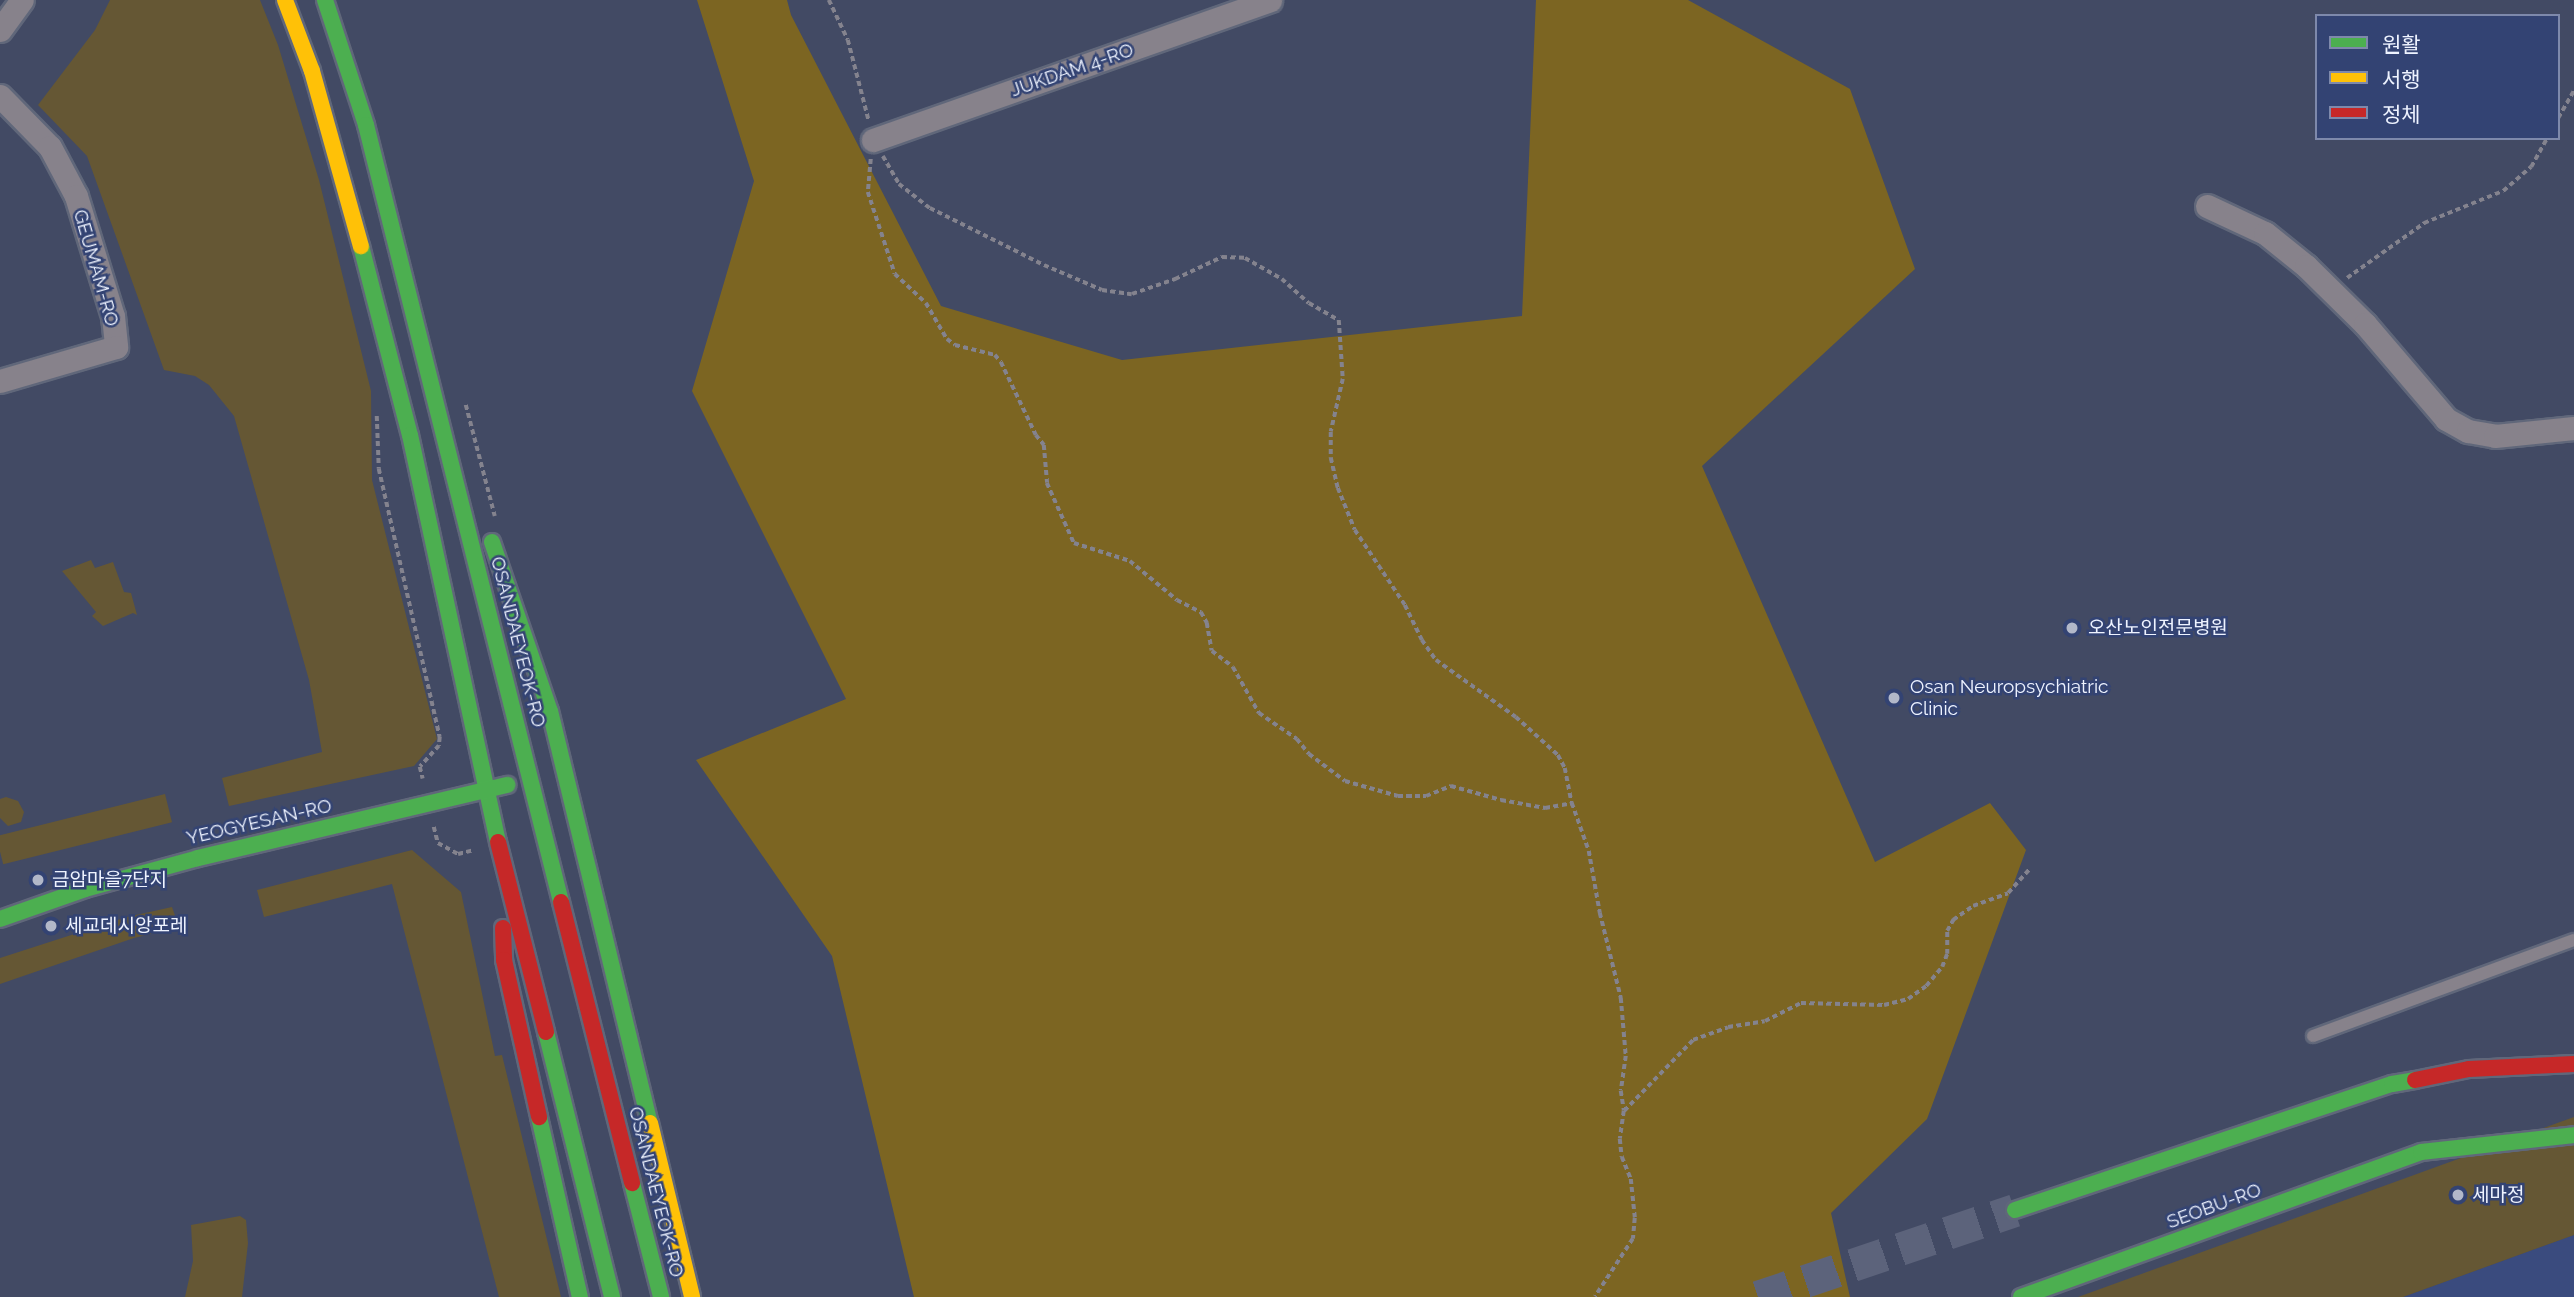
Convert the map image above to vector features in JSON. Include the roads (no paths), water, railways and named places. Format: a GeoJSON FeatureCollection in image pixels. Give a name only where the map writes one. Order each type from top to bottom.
{"type":"FeatureCollection","features":[{"type":"Feature","properties":{"kind":"main road"},"geometry":{"type":"LineString","coordinates":[[285,0],[320,96],[384,326],[411,435],[499,845],[612,1297]]}},
{"type":"Feature","properties":{"kind":"main road","name":"OSANDAEYEOK-RO"},"geometry":{"type":"LineString","coordinates":[[324,0],[362,112],[661,1297]]}},
{"type":"Feature","properties":{"kind":"main road"},"geometry":{"type":"LineString","coordinates":[[427,364],[477,499]]}},
{"type":"Feature","properties":{"kind":"main road"},"geometry":{"type":"LineString","coordinates":[[485,523],[552,721],[692,1297]]}},
{"type":"Feature","properties":{"kind":"main road","name":"YEOGYESAN-RO"},"geometry":{"type":"LineString","coordinates":[[0,919],[85,889],[198,858],[531,779]]}},
{"type":"Feature","properties":{"kind":"main road"},"geometry":{"type":"LineString","coordinates":[[499,845],[504,960],[580,1297]]}},
{"type":"Feature","properties":{"kind":"main road"},"geometry":{"type":"LineString","coordinates":[[2015,1210],[2392,1084],[2469,1069],[2574,1065]]}},
{"type":"Feature","properties":{"kind":"main road","name":"SEOBU-RO"},"geometry":{"type":"LineString","coordinates":[[2021,1297],[2421,1152],[2574,1135]]}},
{"type":"Feature","properties":{"kind":"street"},"geometry":{"type":"LineString","coordinates":[[0,30],[22,0]]}},
{"type":"Feature","properties":{"kind":"street","name":"JUKDAM 4-RO"},"geometry":{"type":"LineString","coordinates":[[873,140],[1270,0]]}},
{"type":"Feature","properties":{"kind":"street","name":"GEUMAM-RO"},"geometry":{"type":"LineString","coordinates":[[0,96],[50,147],[76,196],[113,316],[116,347],[1,375]]}},
{"type":"Feature","properties":{"kind":"street"},"geometry":{"type":"LineString","coordinates":[[2207,206],[2265,233],[2331,290],[2365,324],[2446,419],[2468,431],[2495,436],[2574,428]]}},
{"type":"Feature","properties":{"kind":"lane"},"geometry":{"type":"LineString","coordinates":[[2313,1036],[2574,940]]}},
{"type":"Feature","properties":{"kind":"tunnel"},"geometry":{"type":"LineString","coordinates":[[1758,1297],[2015,1210]]}},
{"type":"Feature","properties":{"kind":"place","name":"오산노인전문병원"},"geometry":{"type":"Point","coordinates":[2072,628]}},
{"type":"Feature","properties":{"kind":"place","name":"Osan Neuropsychiatric Clinic"},"geometry":{"type":"Point","coordinates":[1894,698]}},
{"type":"Feature","properties":{"kind":"place","name":"금암마을7단지"},"geometry":{"type":"Point","coordinates":[38,880]}},
{"type":"Feature","properties":{"kind":"place","name":"세교데시앙포레"},"geometry":{"type":"Point","coordinates":[51,926]}},
{"type":"Feature","properties":{"kind":"place","name":"세마정"},"geometry":{"type":"Point","coordinates":[2458,1195]}}]}
